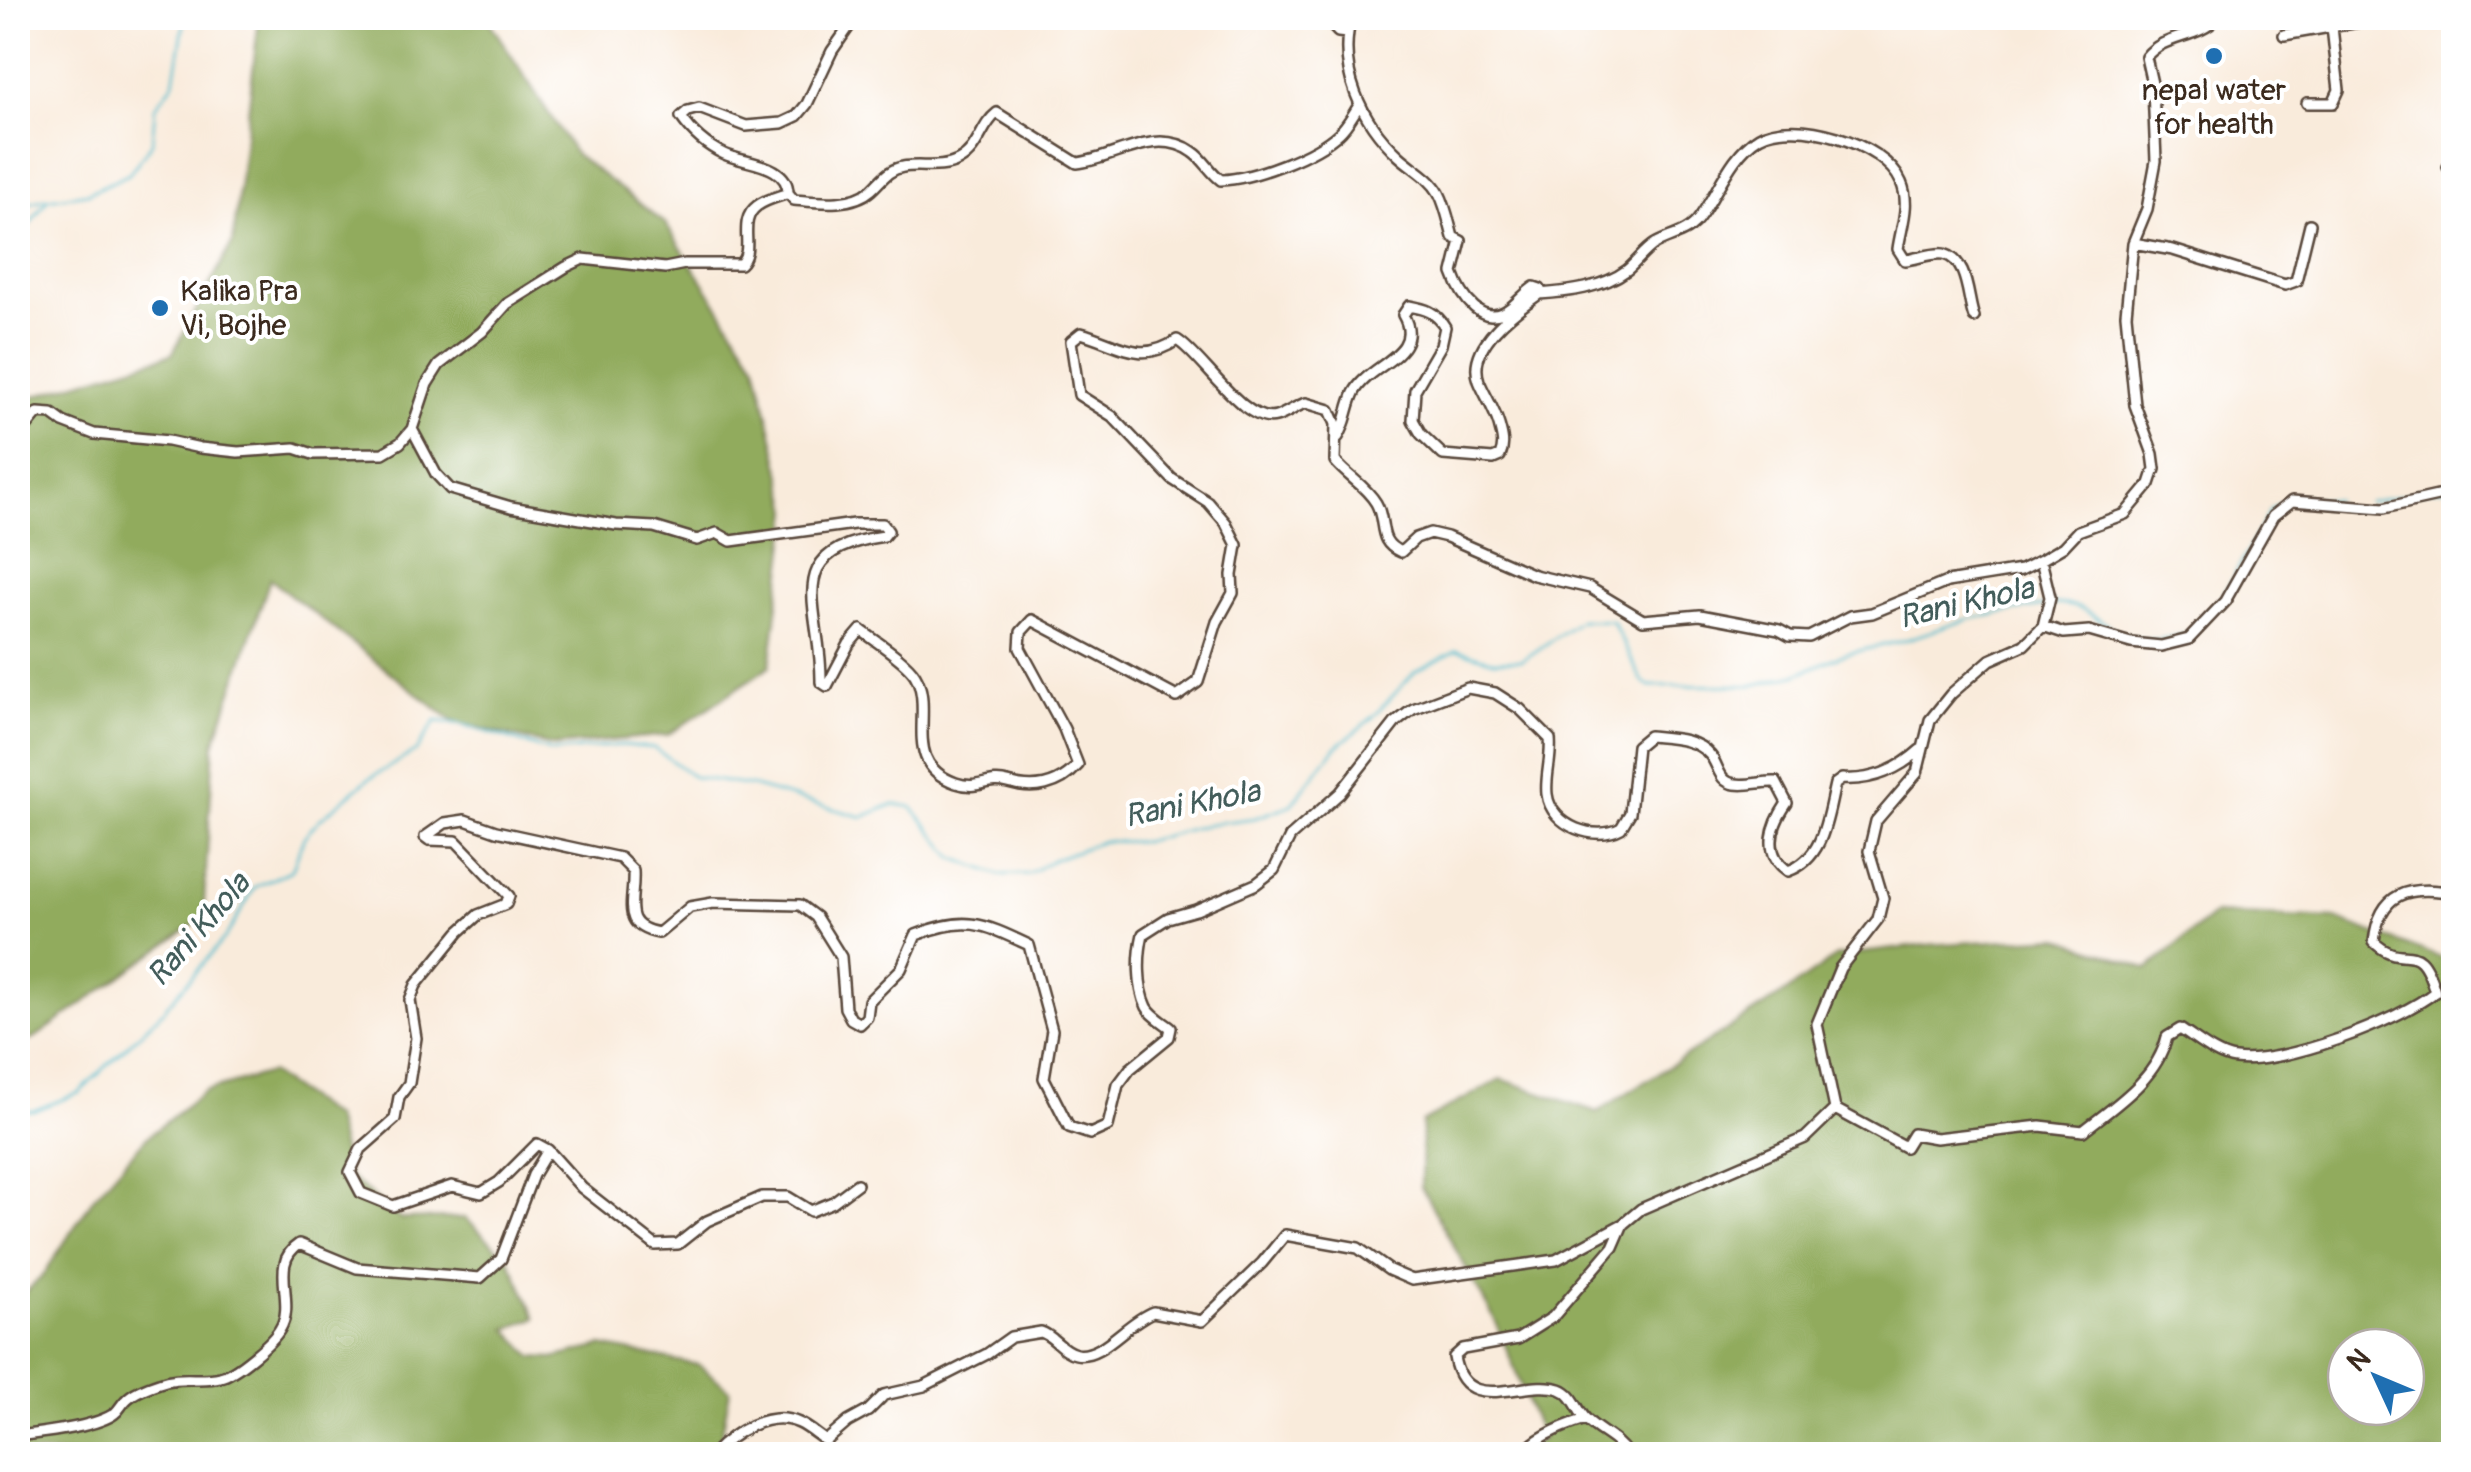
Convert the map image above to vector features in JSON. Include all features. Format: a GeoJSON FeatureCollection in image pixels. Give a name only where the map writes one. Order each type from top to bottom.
{"type":"FeatureCollection","features":[{"type":"Feature","properties":{"kind":"street"},"geometry":{"type":"LineString","coordinates":[[856,18],[832,51],[807,104],[797,116],[782,123],[746,126],[699,108],[681,117],[701,140],[724,154],[780,174],[794,200],[844,200],[870,191],[890,171],[901,167],[959,161],[979,144],[990,119],[997,113],[1077,163],[1140,144],[1176,142],[1195,153],[1212,174],[1229,180],[1262,173],[1316,148],[1339,134],[1358,107]]}},
{"type":"Feature","properties":{"kind":"street"},"geometry":{"type":"LineString","coordinates":[[1324,18],[1338,32],[1347,33]]}},
{"type":"Feature","properties":{"kind":"street"},"geometry":{"type":"LineString","coordinates":[[1351,18],[1347,33],[1352,90],[1358,107],[1395,153],[1438,192],[1454,237],[1461,241],[1453,273],[1469,305],[1482,314],[1494,314],[1508,310],[1534,287],[1540,289],[1539,294]]}},
{"type":"Feature","properties":{"kind":"street"},"geometry":{"type":"LineString","coordinates":[[412,429],[436,474],[450,489],[511,507],[616,525],[654,526],[697,540],[718,533],[732,541],[854,524],[883,524],[888,532],[884,536],[847,541],[818,564],[812,584],[821,682],[827,686],[861,630],[916,676],[920,690],[920,743],[934,768],[954,782],[979,787],[994,779],[1035,787],[1067,778],[1078,765],[1064,730],[1020,648],[1021,632],[1032,620],[1177,696],[1198,682],[1217,622],[1234,592],[1232,575],[1237,545],[1226,523],[1208,502],[1172,479],[1112,416],[1079,394],[1071,341],[1081,333],[1143,354],[1158,353],[1177,340],[1263,417],[1276,417],[1306,403],[1330,410],[1336,424],[1335,461],[1373,499],[1390,548],[1401,552],[1416,538],[1430,532],[1534,575],[1590,588],[1642,620],[1700,615],[1809,637],[1850,616],[1872,613],[1947,582],[2021,570],[2062,547],[2078,531],[2125,514],[2150,484],[2154,454],[2135,405],[2126,304],[2133,243],[2147,209],[2156,161],[2152,88],[2146,57],[2167,42],[2204,30],[2218,18]]}},
{"type":"Feature","properties":{"kind":"street"},"geometry":{"type":"LineString","coordinates":[[2284,35],[2382,18]]}},
{"type":"Feature","properties":{"kind":"street"},"geometry":{"type":"LineString","coordinates":[[2307,104],[2333,103],[2339,90],[2332,28]]}},
{"type":"Feature","properties":{"kind":"street"},"geometry":{"type":"LineString","coordinates":[[1336,440],[1346,426],[1360,384],[1405,346],[1409,325],[1404,314],[1409,306],[1439,317],[1445,327],[1441,345],[1425,368],[1414,398],[1413,420],[1420,434],[1443,455],[1492,459],[1500,456],[1502,438],[1494,407],[1480,382],[1477,362],[1488,338],[1539,294],[1598,285],[1622,274],[1654,244],[1685,232],[1698,222],[1746,147],[1760,136],[1796,128],[1834,137],[1892,166],[1905,193],[1906,215],[1898,249],[1905,260],[1942,253],[1952,258],[1965,276],[1974,318]]}},
{"type":"Feature","properties":{"kind":"street"},"geometry":{"type":"LineString","coordinates":[[18,437],[38,413],[52,414],[94,434],[200,448],[238,452],[296,448],[312,454],[383,452],[400,443],[412,429],[432,372],[519,296],[583,260],[665,268],[740,264],[747,252],[748,216],[763,202],[788,193]]}},
{"type":"Feature","properties":{"kind":"street"},"geometry":{"type":"LineString","coordinates":[[2133,243],[2173,250],[2285,286],[2296,280],[2310,224]]}},
{"type":"Feature","properties":{"kind":"street"},"geometry":{"type":"LineString","coordinates":[[2042,626],[2064,633],[2089,631],[2131,643],[2160,646],[2189,639],[2225,600],[2267,526],[2292,501],[2384,508],[2442,495],[2454,496]]}},
{"type":"Feature","properties":{"kind":"street"},"geometry":{"type":"LineString","coordinates":[[2041,560],[2050,596],[2042,626],[2024,645],[1990,660],[1951,694],[1930,720],[1917,772],[1876,821],[1870,851],[1883,898],[1878,919],[1840,968],[1817,1024],[1835,1109],[1905,1148],[1913,1134],[1936,1138],[2040,1126],[2083,1130],[2148,1075],[2163,1054],[2167,1036],[2180,1030],[2231,1059],[2256,1060],[2290,1055],[2417,1007],[2434,992],[2427,966],[2418,957],[2384,951],[2374,942],[2376,923],[2390,899],[2404,891],[2454,893]]}},
{"type":"Feature","properties":{"kind":"street"},"geometry":{"type":"LineString","coordinates":[[857,1184],[833,1202],[811,1211],[788,1197],[762,1197],[707,1221],[678,1244],[655,1245],[582,1188],[538,1144],[499,1182],[480,1193],[452,1186],[392,1206],[361,1194],[350,1172],[360,1149],[394,1119],[399,1097],[409,1083],[416,1038],[410,1000],[416,985],[458,932],[478,915],[506,904],[509,896],[456,841],[425,837],[445,823],[466,820],[496,832],[620,858],[633,871],[632,918],[648,931],[659,933],[690,907],[800,905],[816,917],[841,958],[845,1008],[851,1019],[860,1024],[867,1017],[869,1001],[901,969],[916,936],[947,923],[967,922],[1028,945],[1052,1030],[1044,1078],[1069,1127],[1090,1134],[1108,1126],[1114,1096],[1130,1069],[1169,1036],[1171,1028],[1148,1010],[1143,993],[1138,955],[1143,934],[1168,918],[1256,884],[1274,870],[1296,830],[1340,793],[1395,723],[1413,709],[1468,688],[1504,697],[1550,739],[1547,796],[1554,812],[1579,831],[1596,836],[1621,828],[1630,813],[1637,746],[1648,736],[1692,743],[1712,756],[1724,779],[1734,784],[1776,782],[1787,803],[1774,828],[1771,851],[1775,862],[1788,870],[1804,866],[1815,849],[1826,826],[1835,784],[1842,780],[1862,781],[1886,772],[1907,762],[1920,750]]}},
{"type":"Feature","properties":{"kind":"street"},"geometry":{"type":"LineString","coordinates":[[713,1454],[730,1436],[774,1419],[796,1421],[826,1440],[884,1395],[924,1386],[987,1354],[1011,1337],[1041,1332],[1068,1351],[1097,1353],[1116,1334],[1153,1312],[1202,1320],[1262,1263],[1285,1235],[1358,1248],[1388,1270],[1412,1280],[1556,1260],[1624,1224],[1641,1209],[1805,1138],[1835,1109]]}},
{"type":"Feature","properties":{"kind":"street"},"geometry":{"type":"LineString","coordinates":[[18,1436],[87,1425],[115,1414],[127,1398],[164,1381],[220,1378],[243,1363],[277,1335],[284,1322],[284,1265],[289,1251],[299,1244],[357,1268],[480,1278],[501,1259],[533,1175],[548,1150]]}},
{"type":"Feature","properties":{"kind":"street"},"geometry":{"type":"LineString","coordinates":[[1624,1224],[1612,1247],[1553,1317],[1518,1339],[1464,1349],[1454,1358],[1462,1376],[1482,1392],[1502,1394],[1521,1386],[1568,1393],[1586,1419],[1615,1438],[1627,1454]]}},
{"type":"Feature","properties":{"kind":"street"},"geometry":{"type":"LineString","coordinates":[[1522,1454],[1531,1444],[1586,1419]]}},
{"type":"Feature","properties":{"kind":"green space"},"geometry":{"type":"Polygon","coordinates":[[[259,18],[487,18],[575,154],[665,223],[756,364],[790,510],[770,666],[668,735],[553,746],[454,722],[270,579],[214,744],[203,918],[36,1037],[18,1045],[18,401],[172,354],[233,242],[259,18]]]}},
{"type":"Feature","properties":{"kind":"green space"},"geometry":{"type":"Polygon","coordinates":[[[2214,914],[2335,919],[2453,962],[2453,1454],[1523,1454],[1542,1439],[1496,1322],[1421,1187],[1422,1122],[1501,1079],[1597,1112],[1837,956],[1926,945],[2058,937],[2148,969],[2214,914]]]}},
{"type":"Feature","properties":{"kind":"green space"},"geometry":{"type":"Polygon","coordinates":[[[270,1073],[334,1118],[349,1177],[400,1219],[465,1218],[509,1259],[536,1318],[507,1329],[533,1357],[553,1358],[602,1346],[699,1365],[730,1390],[718,1454],[18,1454],[18,1300],[44,1274],[94,1197],[146,1138],[205,1091],[270,1073]]]}},
{"type":"Feature","properties":{"kind":"waterway"},"geometry":{"type":"LineString","coordinates":[[18,240],[48,199],[88,193],[129,174],[152,143],[155,108],[174,82],[185,18]]}},
{"type":"Feature","properties":{"kind":"waterway"},"geometry":{"type":"LineString","coordinates":[[18,206],[45,199]]}},
{"type":"Feature","properties":{"kind":"waterway","name":"Rani Khola"},"geometry":{"type":"LineString","coordinates":[[2368,502],[2454,489]]}},
{"type":"Feature","properties":{"kind":"waterway","name":"Rani Khola"},"geometry":{"type":"LineString","coordinates":[[2221,600],[2270,510],[2292,496],[2335,500]]}},
{"type":"Feature","properties":{"kind":"waterway","name":"Rani Khola"},"geometry":{"type":"LineString","coordinates":[[2051,604],[2077,607],[2138,639],[2187,634]]}},
{"type":"Feature","properties":{"kind":"waterway","name":"Rani Khola"},"geometry":{"type":"LineString","coordinates":[[18,1111],[33,1111],[79,1093],[159,1015],[226,937],[255,887],[292,870],[304,837],[319,820],[367,780],[416,751],[436,721],[461,724],[553,752],[621,745],[654,748],[694,777],[751,786],[863,817],[894,804],[912,807],[954,858],[1000,875],[1029,874],[1052,860],[1103,841],[1142,842],[1209,824],[1255,818],[1291,805],[1335,748],[1372,718],[1415,672],[1457,650],[1494,661],[1523,660],[1580,620],[1612,621],[1642,681],[1650,686],[1754,685],[1969,619],[2043,606]]}},
{"type":"Feature","properties":{"kind":"place","name":"nepal water for health"},"geometry":{"type":"Point","coordinates":[2214,56]}},
{"type":"Feature","properties":{"kind":"place","name":"Kalika Pra Vi, Bojhe"},"geometry":{"type":"Point","coordinates":[160,308]}}]}
